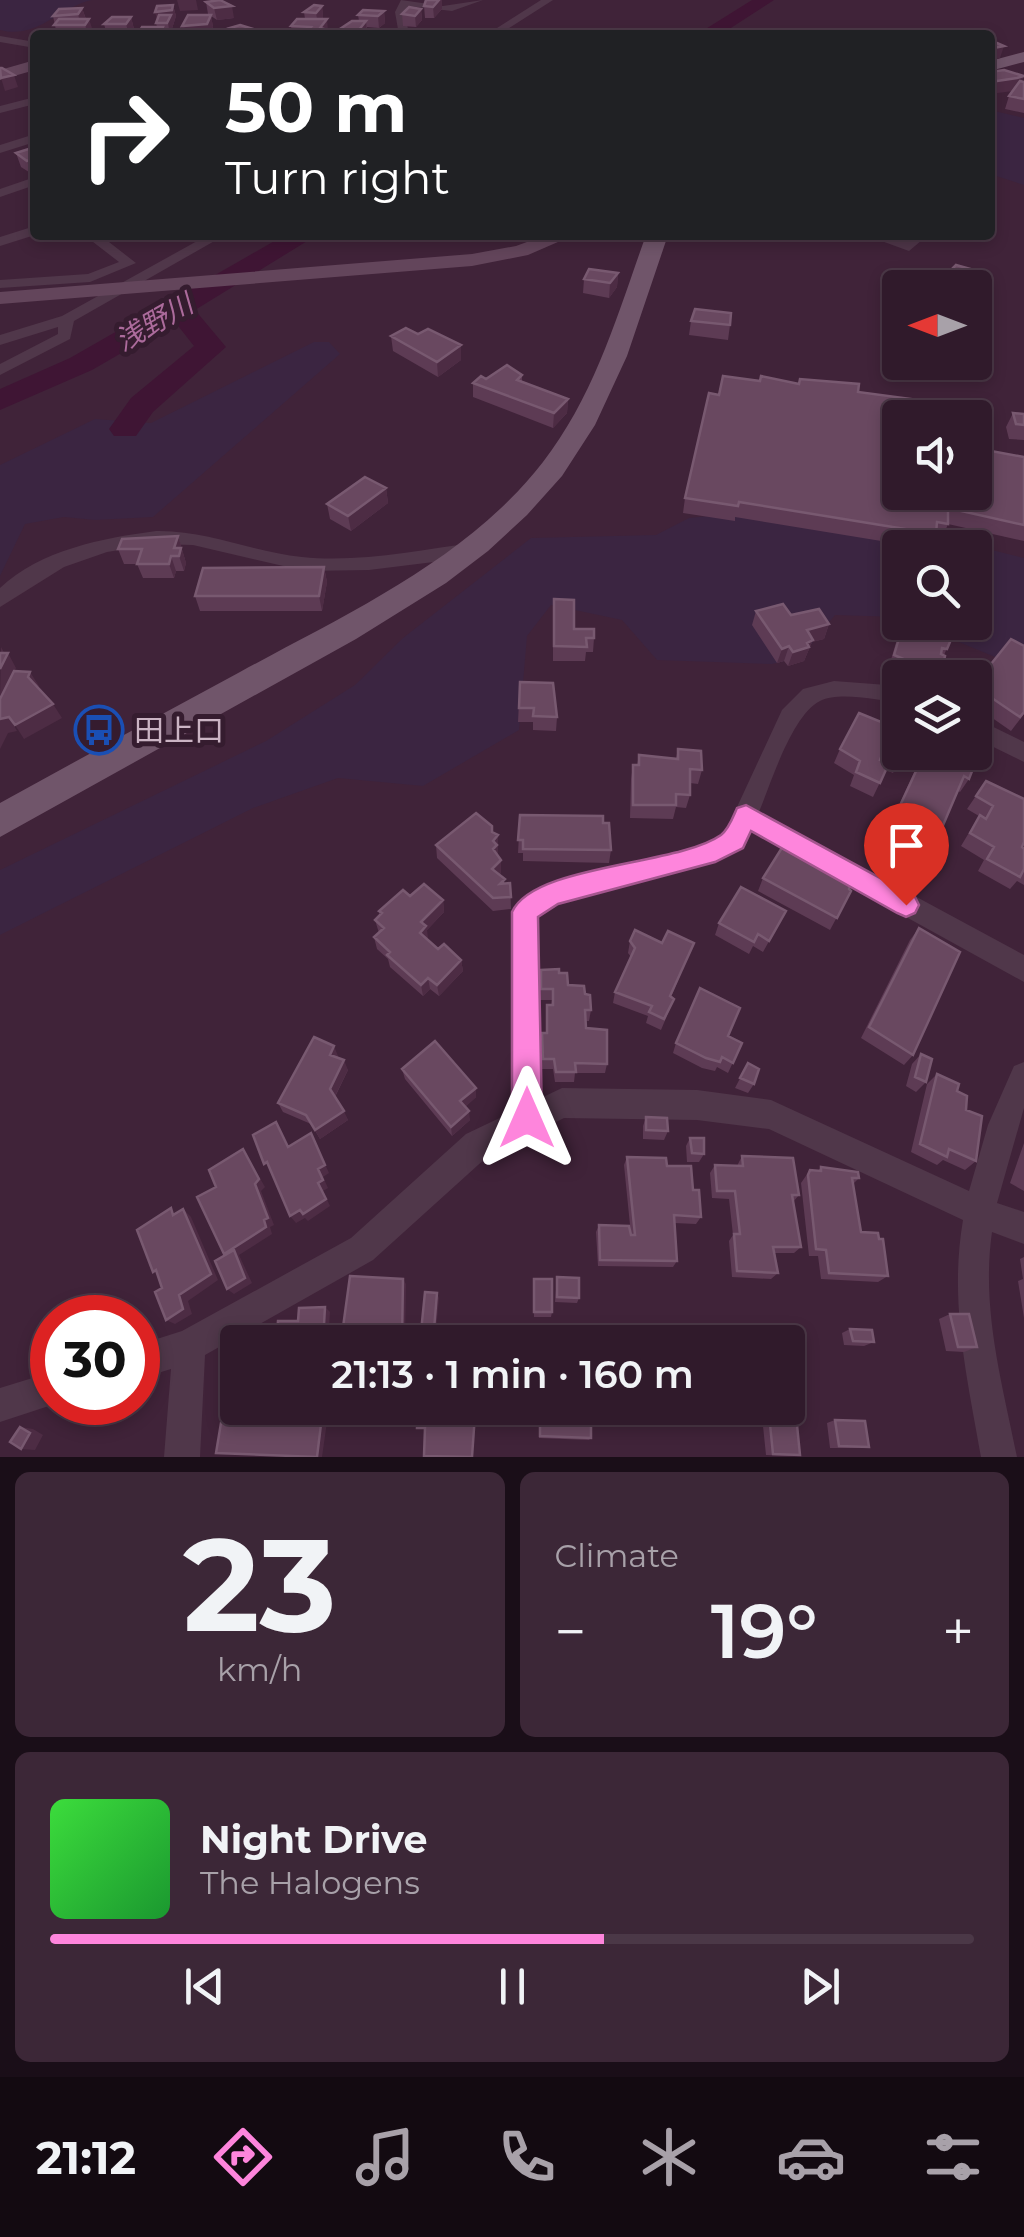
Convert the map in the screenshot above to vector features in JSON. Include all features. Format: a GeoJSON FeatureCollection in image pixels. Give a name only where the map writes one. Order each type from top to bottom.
{"type":"FeatureCollection","features":[{"type":"Feature","properties":{"kind":"main road"},"geometry":{"type":"LineString","coordinates":[[995,65],[1024,57]]}},
{"type":"Feature","properties":{"kind":"main road"},"geometry":{"type":"LineString","coordinates":[[0,821],[376,612],[474,550],[546,475],[582,425],[615,352],[655,240]]}},
{"type":"Feature","properties":{"kind":"street"},"geometry":{"type":"LineString","coordinates":[[403,30],[400,12],[405,1],[465,9],[478,0]]}},
{"type":"Feature","properties":{"kind":"street"},"geometry":{"type":"LineString","coordinates":[[524,3],[542,3]]}},
{"type":"Feature","properties":{"kind":"street"},"geometry":{"type":"LineString","coordinates":[[499,30],[542,3]]}},
{"type":"Feature","properties":{"kind":"street"},"geometry":{"type":"LineString","coordinates":[[2,40],[30,44]]}},
{"type":"Feature","properties":{"kind":"street"},"geometry":{"type":"LineString","coordinates":[[0,74],[30,66]]}},
{"type":"Feature","properties":{"kind":"street"},"geometry":{"type":"LineString","coordinates":[[0,110],[30,101]]}},
{"type":"Feature","properties":{"kind":"street"},"geometry":{"type":"LineString","coordinates":[[0,149],[30,140]]}},
{"type":"Feature","properties":{"kind":"street"},"geometry":{"type":"LineString","coordinates":[[0,193],[30,183]]}},
{"type":"Feature","properties":{"kind":"street"},"geometry":{"type":"LineString","coordinates":[[0,242],[30,232]]}},
{"type":"Feature","properties":{"kind":"street"},"geometry":{"type":"LineString","coordinates":[[0,284],[90,278],[128,263],[98,240]]}},
{"type":"Feature","properties":{"kind":"street"},"geometry":{"type":"LineString","coordinates":[[0,340],[67,319],[209,240]]}},
{"type":"Feature","properties":{"kind":"street"},"geometry":{"type":"LineString","coordinates":[[0,298],[472,260],[550,240]]}},
{"type":"Feature","properties":{"kind":"street"},"geometry":{"type":"LineString","coordinates":[[887,240],[909,247],[916,240]]}},
{"type":"Feature","properties":{"kind":"street"},"geometry":{"type":"LineString","coordinates":[[0,370],[65,336],[67,319]]}},
{"type":"Feature","properties":{"kind":"street"},"geometry":{"type":"LineString","coordinates":[[0,600],[9,588],[88,549],[176,538],[302,564],[342,564],[474,550]]}},
{"type":"Feature","properties":{"kind":"street"},"geometry":{"type":"LineString","coordinates":[[527,1118],[525,912],[551,894],[706,854],[734,840],[790,716],[811,696],[834,689],[882,693]]}},
{"type":"Feature","properties":{"kind":"street"},"geometry":{"type":"LineString","coordinates":[[992,736],[1024,754]]}},
{"type":"Feature","properties":{"kind":"street"},"geometry":{"type":"LineString","coordinates":[[746,816],[1024,969]]}},
{"type":"Feature","properties":{"kind":"street"},"geometry":{"type":"LineString","coordinates":[[999,1457],[972,1297],[980,1212],[1006,1110],[1024,1076]]}},
{"type":"Feature","properties":{"kind":"street"},"geometry":{"type":"LineString","coordinates":[[160,1355],[189,1346],[362,1249],[477,1145],[562,1102],[698,1105],[771,1114],[980,1212],[1024,1228]]}},
{"type":"Feature","properties":{"kind":"street"},"geometry":{"type":"LineString","coordinates":[[182,1457],[189,1346]]}},
{"type":"Feature","properties":{"kind":"street"},"geometry":{"type":"LineString","coordinates":[[0,1405],[30,1396]]}},
{"type":"Feature","properties":{"kind":"shaded area"},"geometry":{"type":"Polygon","coordinates":[[[0,0],[92,0],[37,27],[13,32],[0,30],[0,0]]]}},
{"type":"Feature","properties":{"kind":"shaded area"},"geometry":{"type":"Polygon","coordinates":[[[995,111],[1024,118],[1024,185],[995,176],[995,111]]]}},
{"type":"Feature","properties":{"kind":"shaded area"},"geometry":{"type":"Polygon","coordinates":[[[314,342],[329,342],[340,354],[153,517],[64,517],[25,524],[0,576],[0,465],[95,419],[151,423],[314,342]]]}},
{"type":"Feature","properties":{"kind":"shaded area"},"geometry":{"type":"Polygon","coordinates":[[[729,514],[888,530],[882,530],[882,616],[835,615],[801,657],[772,664],[657,660],[622,620],[551,605],[527,636],[519,730],[423,786],[338,778],[253,808],[0,935],[0,870],[266,741],[355,685],[403,638],[531,538],[656,535],[689,518],[729,514]]]}},
{"type":"Feature","properties":{"kind":"shaded area"},"geometry":{"type":"Polygon","coordinates":[[[992,550],[1024,558],[1024,669],[954,640],[992,640],[992,550]]]}},
{"type":"Feature","properties":{"kind":"building"},"geometry":{"type":"Polygon","coordinates":[[[220,0],[232,6],[214,8],[206,2],[220,0]]]}},
{"type":"Feature","properties":{"kind":"building"},"geometry":{"type":"Polygon","coordinates":[[[426,0],[439,0],[433,7],[424,6],[426,0]]]}},
{"type":"Feature","properties":{"kind":"building"},"geometry":{"type":"Polygon","coordinates":[[[173,5],[172,10],[155,12],[157,6],[173,5]]]}},
{"type":"Feature","properties":{"kind":"building"},"geometry":{"type":"Polygon","coordinates":[[[314,5],[322,6],[316,13],[304,12],[314,5]]]}},
{"type":"Feature","properties":{"kind":"building"},"geometry":{"type":"Polygon","coordinates":[[[409,7],[421,9],[415,16],[402,14],[409,7]]]}},
{"type":"Feature","properties":{"kind":"building"},"geometry":{"type":"Polygon","coordinates":[[[82,8],[78,14],[53,16],[59,9],[82,8]]]}},
{"type":"Feature","properties":{"kind":"building"},"geometry":{"type":"Polygon","coordinates":[[[363,10],[384,11],[378,16],[358,15],[363,10]]]}},
{"type":"Feature","properties":{"kind":"building"},"geometry":{"type":"Polygon","coordinates":[[[159,15],[171,15],[167,23],[156,23],[159,15]]]}},
{"type":"Feature","properties":{"kind":"building"},"geometry":{"type":"Polygon","coordinates":[[[188,15],[211,15],[207,24],[182,26],[188,15]]]}},
{"type":"Feature","properties":{"kind":"building"},"geometry":{"type":"Polygon","coordinates":[[[112,17],[131,17],[126,24],[104,24],[112,17]]]}},
{"type":"Feature","properties":{"kind":"building"},"geometry":{"type":"Polygon","coordinates":[[[59,19],[89,19],[85,25],[54,25],[59,19]]]}},
{"type":"Feature","properties":{"kind":"building"},"geometry":{"type":"Polygon","coordinates":[[[297,19],[327,19],[320,28],[327,30],[291,26],[297,19]]]}},
{"type":"Feature","properties":{"kind":"building"},"geometry":{"type":"Polygon","coordinates":[[[352,21],[366,21],[359,30],[340,29],[352,21]]]}},
{"type":"Feature","properties":{"kind":"building"},"geometry":{"type":"Polygon","coordinates":[[[240,25],[253,29],[235,30],[230,28],[240,25]]]}},
{"type":"Feature","properties":{"kind":"building"},"geometry":{"type":"Polygon","coordinates":[[[142,27],[163,27],[162,30],[140,30],[142,27]]]}},
{"type":"Feature","properties":{"kind":"building"},"geometry":{"type":"Polygon","coordinates":[[[2,68],[14,75],[1,78],[2,68]]]}},
{"type":"Feature","properties":{"kind":"building"},"geometry":{"type":"Polygon","coordinates":[[[1004,70],[1024,76],[995,81],[995,71],[1004,70]]]}},
{"type":"Feature","properties":{"kind":"building"},"geometry":{"type":"Polygon","coordinates":[[[1020,81],[1024,82],[1024,99],[1009,96],[1020,81]]]}},
{"type":"Feature","properties":{"kind":"building"},"geometry":{"type":"Polygon","coordinates":[[[30,149],[30,160],[27,161],[16,153],[30,149]]]}},
{"type":"Feature","properties":{"kind":"building"},"geometry":{"type":"Polygon","coordinates":[[[589,269],[618,273],[610,283],[584,279],[589,269]]]}},
{"type":"Feature","properties":{"kind":"building"},"geometry":{"type":"Polygon","coordinates":[[[695,309],[731,313],[730,325],[691,321],[695,309]]]}},
{"type":"Feature","properties":{"kind":"building"},"geometry":{"type":"Polygon","coordinates":[[[406,328],[418,334],[428,329],[461,345],[437,362],[391,336],[406,328]]]}},
{"type":"Feature","properties":{"kind":"building"},"geometry":{"type":"Polygon","coordinates":[[[507,365],[522,375],[517,380],[568,399],[554,413],[473,383],[507,365]]]}},
{"type":"Feature","properties":{"kind":"building"},"geometry":{"type":"Polygon","coordinates":[[[723,376],[760,381],[761,376],[799,384],[800,379],[859,384],[858,392],[919,400],[882,400],[882,510],[948,510],[948,524],[937,522],[936,530],[911,530],[739,502],[738,506],[685,498],[709,393],[719,395],[723,376]]]}},
{"type":"Feature","properties":{"kind":"building"},"geometry":{"type":"Polygon","coordinates":[[[1013,413],[1024,414],[1024,425],[1016,424],[1013,413]]]}},
{"type":"Feature","properties":{"kind":"building"},"geometry":{"type":"Polygon","coordinates":[[[992,451],[1024,457],[1024,525],[957,510],[992,510],[992,451]]]}},
{"type":"Feature","properties":{"kind":"building"},"geometry":{"type":"Polygon","coordinates":[[[365,477],[386,488],[348,516],[327,504],[365,477]]]}},
{"type":"Feature","properties":{"kind":"building"},"geometry":{"type":"Polygon","coordinates":[[[178,536],[174,548],[181,548],[179,556],[171,556],[169,564],[137,564],[142,549],[118,549],[122,539],[178,536]]]}},
{"type":"Feature","properties":{"kind":"building"},"geometry":{"type":"Polygon","coordinates":[[[324,567],[319,596],[195,596],[203,568],[324,567]]]}},
{"type":"Feature","properties":{"kind":"building"},"geometry":{"type":"Polygon","coordinates":[[[554,599],[574,600],[574,629],[594,629],[594,638],[586,638],[587,647],[554,646],[554,599]]]}},
{"type":"Feature","properties":{"kind":"building"},"geometry":{"type":"Polygon","coordinates":[[[783,604],[791,615],[819,609],[829,624],[807,630],[813,640],[807,643],[809,647],[793,652],[789,646],[782,649],[756,611],[783,604]]]}},
{"type":"Feature","properties":{"kind":"building"},"geometry":{"type":"Polygon","coordinates":[[[1011,639],[1024,646],[1024,712],[1020,717],[992,698],[992,663],[1011,639]]]}},
{"type":"Feature","properties":{"kind":"building"},"geometry":{"type":"Polygon","coordinates":[[[899,640],[951,640],[947,649],[942,648],[944,660],[906,660],[894,655],[899,640]]]}},
{"type":"Feature","properties":{"kind":"building"},"geometry":{"type":"Polygon","coordinates":[[[0,653],[8,653],[0,669],[0,653]]]}},
{"type":"Feature","properties":{"kind":"building"},"geometry":{"type":"Polygon","coordinates":[[[14,671],[30,672],[28,677],[53,704],[15,725],[9,717],[0,719],[0,699],[14,671]]]}},
{"type":"Feature","properties":{"kind":"building"},"geometry":{"type":"Polygon","coordinates":[[[520,682],[553,683],[557,717],[533,716],[534,708],[519,708],[520,682]]]}},
{"type":"Feature","properties":{"kind":"building"},"geometry":{"type":"Polygon","coordinates":[[[859,713],[882,721],[880,760],[882,770],[886,770],[880,783],[856,772],[860,761],[840,749],[859,713]]]}},
{"type":"Feature","properties":{"kind":"building"},"geometry":{"type":"Polygon","coordinates":[[[678,749],[701,751],[702,770],[690,769],[690,795],[676,794],[676,805],[633,805],[633,765],[639,765],[639,755],[678,759],[678,749]]]}},
{"type":"Feature","properties":{"kind":"building"},"geometry":{"type":"Polygon","coordinates":[[[917,770],[972,770],[969,779],[964,776],[941,830],[898,810],[917,770]]]}},
{"type":"Feature","properties":{"kind":"building"},"geometry":{"type":"Polygon","coordinates":[[[986,781],[1024,799],[1024,869],[1020,877],[987,859],[994,847],[970,833],[980,815],[986,819],[993,806],[976,796],[986,781]]]}},
{"type":"Feature","properties":{"kind":"building"},"geometry":{"type":"Polygon","coordinates":[[[476,813],[498,835],[493,849],[501,860],[492,869],[505,879],[500,884],[510,883],[511,897],[493,898],[436,845],[476,813]]]}},
{"type":"Feature","properties":{"kind":"building"},"geometry":{"type":"Polygon","coordinates":[[[520,815],[603,816],[603,823],[609,823],[611,850],[523,849],[523,840],[518,840],[520,815]]]}},
{"type":"Feature","properties":{"kind":"building"},"geometry":{"type":"Polygon","coordinates":[[[785,843],[837,869],[839,864],[855,872],[851,891],[837,918],[763,878],[785,843]]]}},
{"type":"Feature","properties":{"kind":"building"},"geometry":{"type":"Polygon","coordinates":[[[424,884],[443,900],[421,922],[426,926],[420,933],[438,949],[444,944],[461,960],[437,985],[428,978],[421,985],[387,955],[390,952],[374,937],[384,928],[375,920],[382,913],[379,911],[403,890],[410,896],[424,884]]]}},
{"type":"Feature","properties":{"kind":"building"},"geometry":{"type":"Polygon","coordinates":[[[741,887],[786,911],[769,941],[758,934],[754,942],[719,923],[741,887]]]}},
{"type":"Feature","properties":{"kind":"building"},"geometry":{"type":"Polygon","coordinates":[[[919,928],[960,952],[913,1055],[869,1027],[919,928]]]}},
{"type":"Feature","properties":{"kind":"building"},"geometry":{"type":"Polygon","coordinates":[[[635,930],[662,943],[668,931],[694,943],[664,1019],[649,1012],[652,1006],[615,992],[635,948],[630,941],[635,930]]]}},
{"type":"Feature","properties":{"kind":"building"},"geometry":{"type":"Polygon","coordinates":[[[559,969],[559,973],[567,973],[568,985],[584,986],[585,994],[590,995],[591,1010],[585,1010],[586,1028],[607,1030],[607,1064],[575,1063],[576,1072],[556,1072],[554,1059],[543,1059],[542,1033],[547,1033],[547,1005],[553,1005],[553,989],[541,989],[541,970],[559,969]]]}},
{"type":"Feature","properties":{"kind":"building"},"geometry":{"type":"Polygon","coordinates":[[[700,988],[740,1008],[728,1036],[742,1043],[733,1063],[722,1057],[720,1062],[706,1058],[676,1043],[700,988]]]}},
{"type":"Feature","properties":{"kind":"building"},"geometry":{"type":"Polygon","coordinates":[[[314,1037],[334,1046],[330,1055],[344,1060],[330,1089],[344,1111],[315,1130],[306,1115],[278,1103],[314,1037]]]}},
{"type":"Feature","properties":{"kind":"building"},"geometry":{"type":"Polygon","coordinates":[[[435,1041],[476,1088],[460,1101],[469,1111],[451,1127],[402,1069],[435,1041]]]}},
{"type":"Feature","properties":{"kind":"building"},"geometry":{"type":"Polygon","coordinates":[[[921,1054],[932,1059],[926,1082],[915,1077],[921,1054]]]}},
{"type":"Feature","properties":{"kind":"building"},"geometry":{"type":"Polygon","coordinates":[[[748,1063],[759,1069],[754,1084],[740,1078],[748,1063]]]}},
{"type":"Feature","properties":{"kind":"building"},"geometry":{"type":"Polygon","coordinates":[[[937,1074],[959,1084],[957,1091],[967,1096],[966,1110],[982,1116],[976,1161],[949,1149],[947,1157],[920,1144],[937,1074]]]}},
{"type":"Feature","properties":{"kind":"building"},"geometry":{"type":"Polygon","coordinates":[[[646,1117],[667,1118],[668,1131],[646,1130],[646,1117]]]}},
{"type":"Feature","properties":{"kind":"building"},"geometry":{"type":"Polygon","coordinates":[[[276,1122],[288,1147],[311,1133],[325,1165],[318,1169],[323,1180],[318,1183],[326,1199],[303,1214],[300,1210],[290,1216],[253,1135],[276,1122]]]}},
{"type":"Feature","properties":{"kind":"building"},"geometry":{"type":"Polygon","coordinates":[[[690,1138],[704,1138],[704,1154],[692,1153],[690,1138]]]}},
{"type":"Feature","properties":{"kind":"building"},"geometry":{"type":"Polygon","coordinates":[[[243,1149],[259,1179],[255,1184],[268,1218],[264,1220],[266,1227],[224,1254],[197,1197],[216,1187],[209,1170],[243,1149]]]}},
{"type":"Feature","properties":{"kind":"building"},"geometry":{"type":"Polygon","coordinates":[[[742,1156],[793,1158],[799,1195],[792,1195],[801,1247],[773,1247],[778,1273],[737,1271],[734,1234],[740,1234],[735,1191],[717,1191],[715,1165],[743,1166],[742,1156]]]}},
{"type":"Feature","properties":{"kind":"building"},"geometry":{"type":"Polygon","coordinates":[[[627,1157],[666,1158],[667,1166],[691,1166],[693,1190],[699,1190],[701,1217],[674,1215],[677,1261],[600,1260],[599,1225],[629,1226],[631,1235],[635,1235],[627,1157]]]}},
{"type":"Feature","properties":{"kind":"building"},"geometry":{"type":"Polygon","coordinates":[[[821,1167],[858,1172],[859,1178],[852,1178],[861,1232],[878,1233],[879,1239],[883,1239],[888,1276],[829,1273],[826,1250],[816,1249],[808,1175],[810,1170],[821,1171],[821,1167]]]}},
{"type":"Feature","properties":{"kind":"building"},"geometry":{"type":"Polygon","coordinates":[[[171,1208],[173,1215],[183,1209],[211,1274],[179,1295],[183,1309],[166,1320],[160,1295],[155,1292],[162,1288],[137,1230],[171,1208]]]}},
{"type":"Feature","properties":{"kind":"building"},"geometry":{"type":"Polygon","coordinates":[[[234,1250],[245,1278],[227,1289],[215,1261],[234,1250]]]}},
{"type":"Feature","properties":{"kind":"building"},"geometry":{"type":"Polygon","coordinates":[[[350,1276],[403,1279],[402,1325],[343,1325],[350,1276]]]}},
{"type":"Feature","properties":{"kind":"building"},"geometry":{"type":"Polygon","coordinates":[[[557,1277],[579,1278],[579,1298],[557,1297],[557,1277]]]}},
{"type":"Feature","properties":{"kind":"building"},"geometry":{"type":"Polygon","coordinates":[[[534,1279],[552,1279],[552,1312],[534,1312],[534,1279]]]}},
{"type":"Feature","properties":{"kind":"building"},"geometry":{"type":"Polygon","coordinates":[[[425,1292],[437,1293],[434,1325],[422,1325],[425,1292]]]}},
{"type":"Feature","properties":{"kind":"building"},"geometry":{"type":"Polygon","coordinates":[[[325,1307],[324,1325],[278,1325],[278,1321],[298,1321],[299,1308],[325,1307]]]}},
{"type":"Feature","properties":{"kind":"building"},"geometry":{"type":"Polygon","coordinates":[[[950,1314],[969,1314],[977,1347],[958,1347],[950,1314]]]}},
{"type":"Feature","properties":{"kind":"building"},"geometry":{"type":"Polygon","coordinates":[[[850,1329],[872,1330],[874,1342],[853,1341],[850,1329]]]}},
{"type":"Feature","properties":{"kind":"building"},"geometry":{"type":"Polygon","coordinates":[[[835,1420],[865,1421],[869,1447],[839,1446],[835,1420]]]}},
{"type":"Feature","properties":{"kind":"building"},"geometry":{"type":"Polygon","coordinates":[[[221,1425],[321,1425],[317,1457],[216,1453],[221,1425]]]}},
{"type":"Feature","properties":{"kind":"building"},"geometry":{"type":"Polygon","coordinates":[[[474,1425],[472,1457],[424,1456],[425,1428],[417,1428],[474,1425]]]}},
{"type":"Feature","properties":{"kind":"building"},"geometry":{"type":"Polygon","coordinates":[[[540,1425],[591,1425],[591,1438],[540,1436],[540,1425]]]}},
{"type":"Feature","properties":{"kind":"building"},"geometry":{"type":"Polygon","coordinates":[[[770,1425],[797,1425],[800,1455],[773,1454],[770,1425]]]}},
{"type":"Feature","properties":{"kind":"building"},"geometry":{"type":"Polygon","coordinates":[[[20,1427],[30,1433],[21,1449],[10,1442],[20,1427]]]}},
{"type":"Feature","properties":{"kind":"waterway","name":"浅野川"},"geometry":{"type":"LineString","coordinates":[[714,30],[765,0]]}},
{"type":"Feature","properties":{"kind":"waterway","name":"浅野川"},"geometry":{"type":"LineString","coordinates":[[0,401],[81,364],[295,240]]}},
{"type":"Feature","properties":{"kind":"waterway"},"geometry":{"type":"LineString","coordinates":[[125,429],[142,405],[211,347],[179,308]]}},
{"type":"Feature","properties":{"kind":"place","name":"田上口"},"geometry":{"type":"Point","coordinates":[99,730]}},
{"type":"Feature","properties":{"kind":"route"},"geometry":{"type":"LineString","coordinates":[[527,1118],[525,912],[551,894],[706,854],[734,840],[746,816],[906,905]]}}]}
